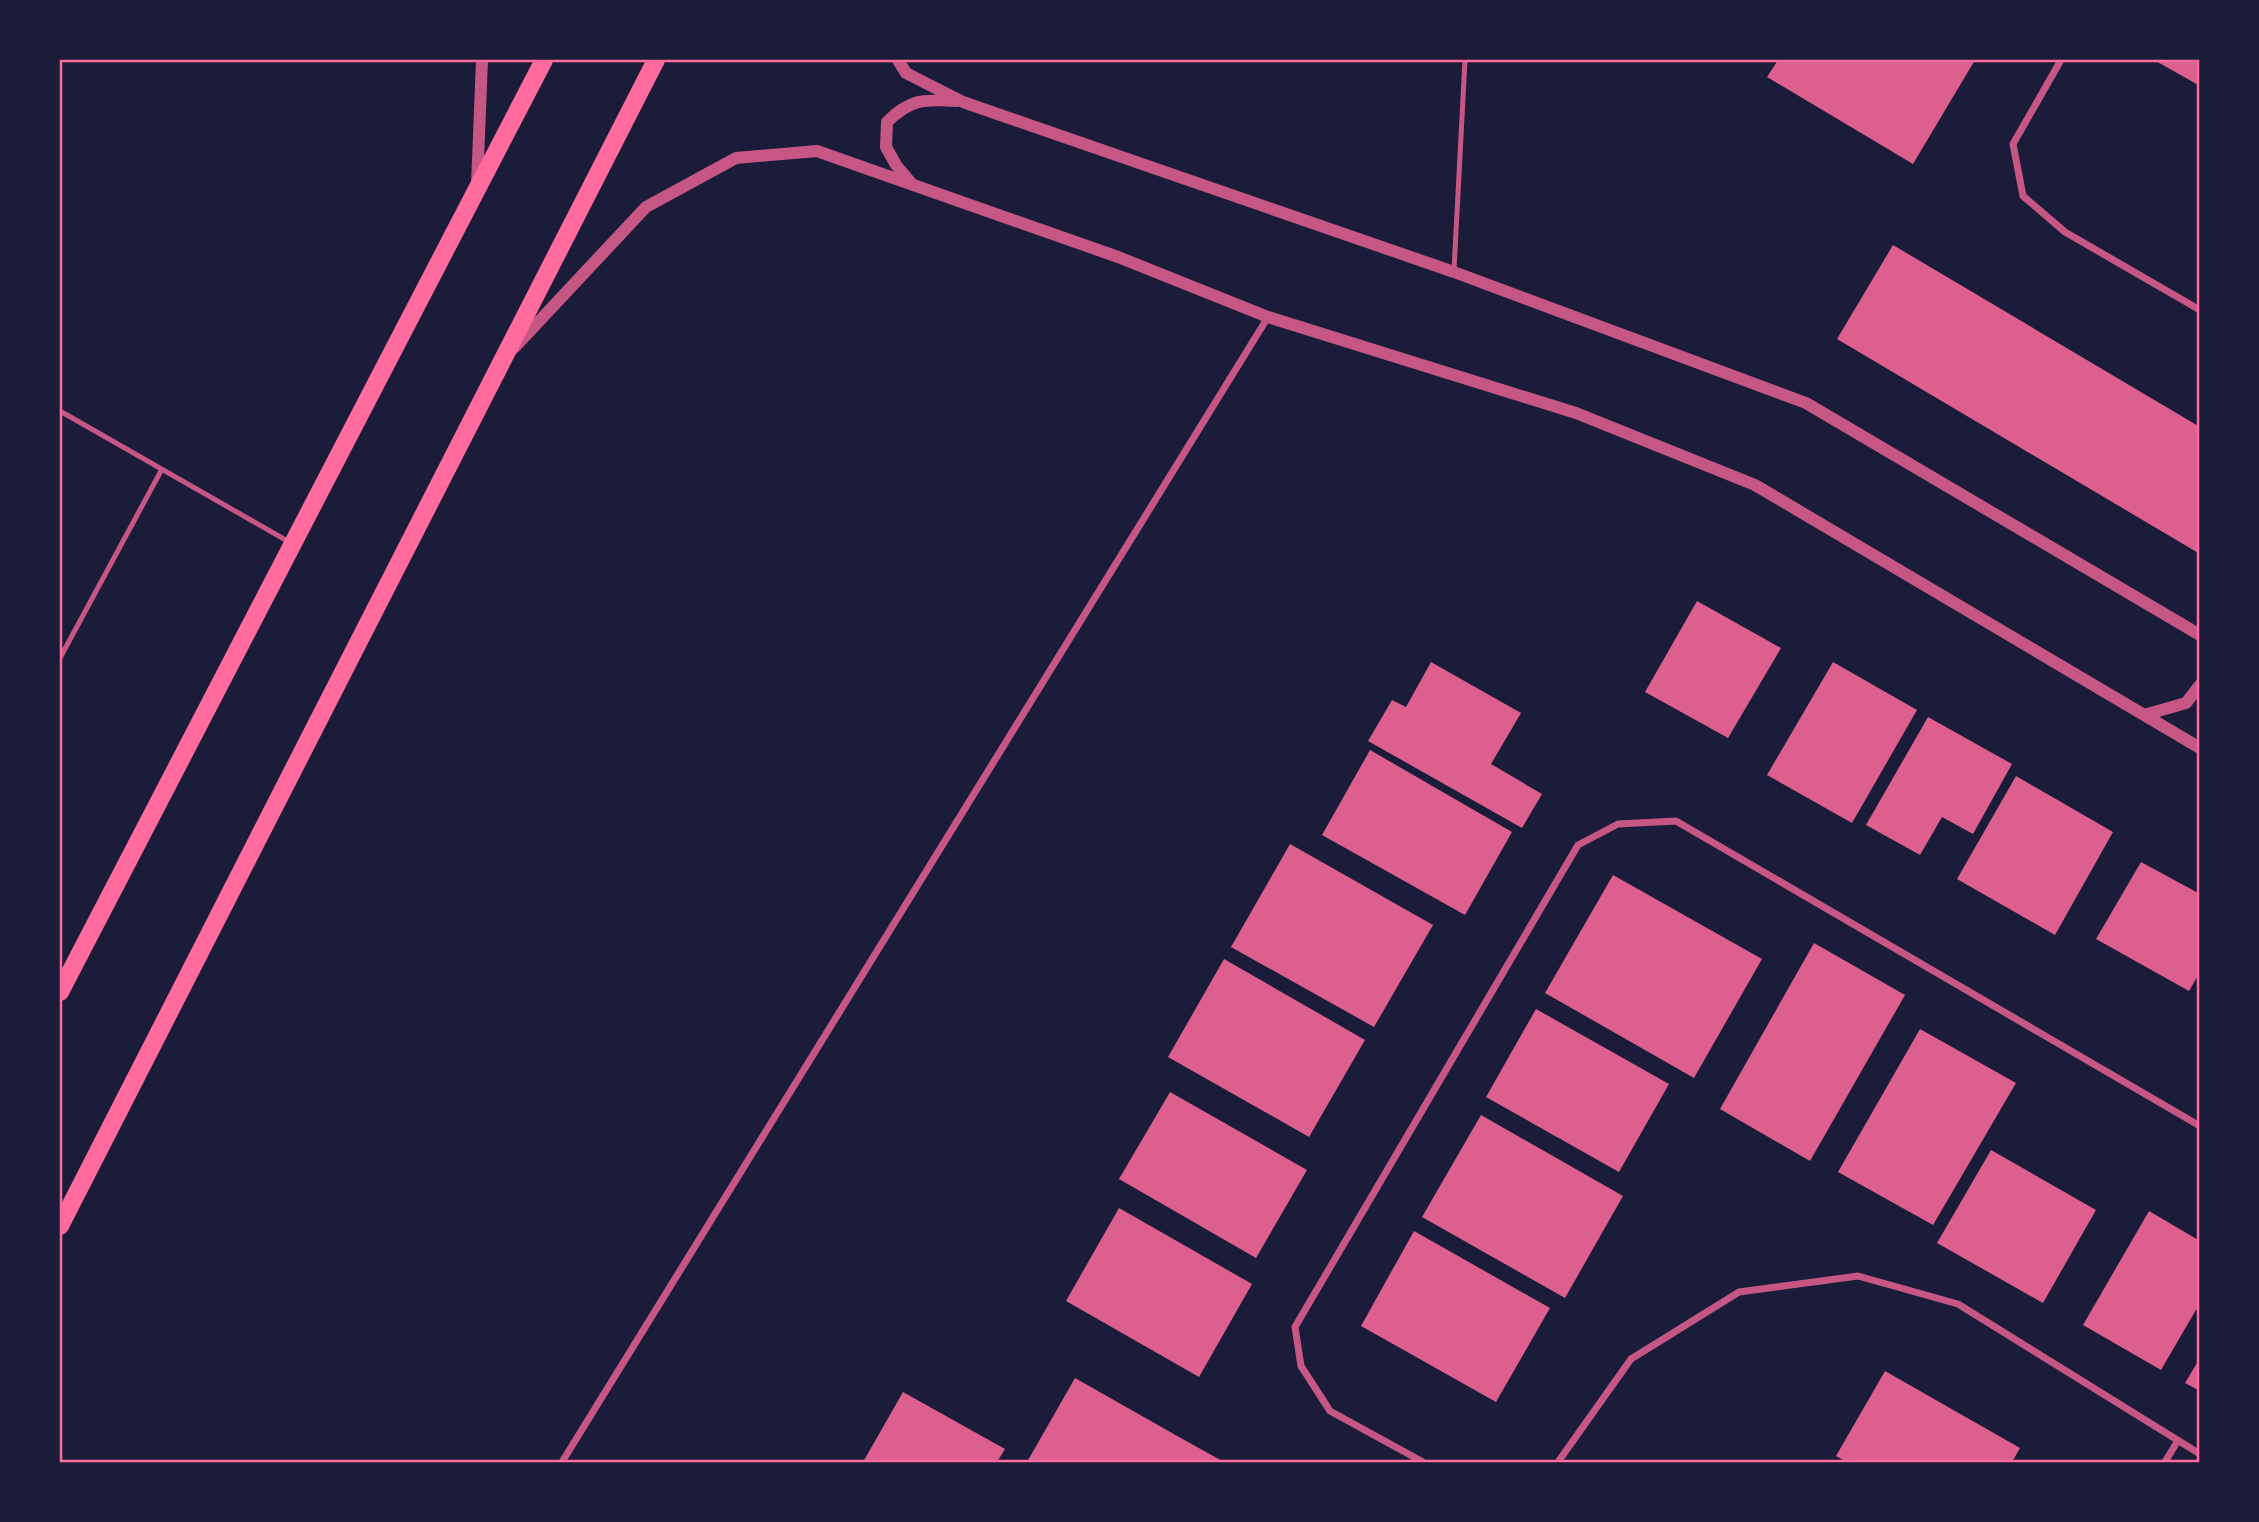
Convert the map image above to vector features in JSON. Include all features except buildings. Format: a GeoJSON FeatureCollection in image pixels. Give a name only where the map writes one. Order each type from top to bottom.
{"type":"FeatureCollection","features":[{"type":"Feature","properties":{"kind":"main road"},"geometry":{"type":"LineString","coordinates":[[60,992],[544,60]]}},
{"type":"Feature","properties":{"kind":"main road"},"geometry":{"type":"LineString","coordinates":[[60,1226],[656,60]]}},
{"type":"Feature","properties":{"kind":"street"},"geometry":{"type":"LineString","coordinates":[[477,192],[482,60]]}},
{"type":"Feature","properties":{"kind":"street"},"geometry":{"type":"LineString","coordinates":[[898,60],[906,73],[963,102],[1454,272],[1806,403],[2199,635],[2200,649]]}},
{"type":"Feature","properties":{"kind":"street"},"geometry":{"type":"LineString","coordinates":[[2061,60],[2013,144],[2024,196],[2066,232],[2200,310]]}},
{"type":"Feature","properties":{"kind":"street"},"geometry":{"type":"LineString","coordinates":[[915,186],[896,165],[886,146],[887,122],[902,108],[926,99],[963,102]]}},
{"type":"Feature","properties":{"kind":"street"},"geometry":{"type":"LineString","coordinates":[[498,366],[646,207],[736,158],[817,151],[1118,257],[1268,317],[1576,413],[1755,485],[2200,748]]}},
{"type":"Feature","properties":{"kind":"street"},"geometry":{"type":"LineString","coordinates":[[562,1462],[1268,317]]}},
{"type":"Feature","properties":{"kind":"street"},"geometry":{"type":"LineString","coordinates":[[2144,715],[2186,703],[2200,685]]}},
{"type":"Feature","properties":{"kind":"street"},"geometry":{"type":"LineString","coordinates":[[1423,1462],[1330,1411],[1301,1366],[1295,1327],[1578,845],[1618,824],[1676,821],[2200,1126]]}},
{"type":"Feature","properties":{"kind":"street"},"geometry":{"type":"LineString","coordinates":[[1558,1462],[1631,1359],[1728,1298],[1739,1292],[1858,1276],[1958,1304],[2200,1454]]}},
{"type":"Feature","properties":{"kind":"street"},"geometry":{"type":"LineString","coordinates":[[2165,1462],[2177,1442]]}},
{"type":"Feature","properties":{"kind":"lane"},"geometry":{"type":"LineString","coordinates":[[1454,272],[1465,60]]}},
{"type":"Feature","properties":{"kind":"lane"},"geometry":{"type":"LineString","coordinates":[[60,411],[293,544]]}},
{"type":"Feature","properties":{"kind":"lane"},"geometry":{"type":"LineString","coordinates":[[60,658],[162,469]]}}]}
